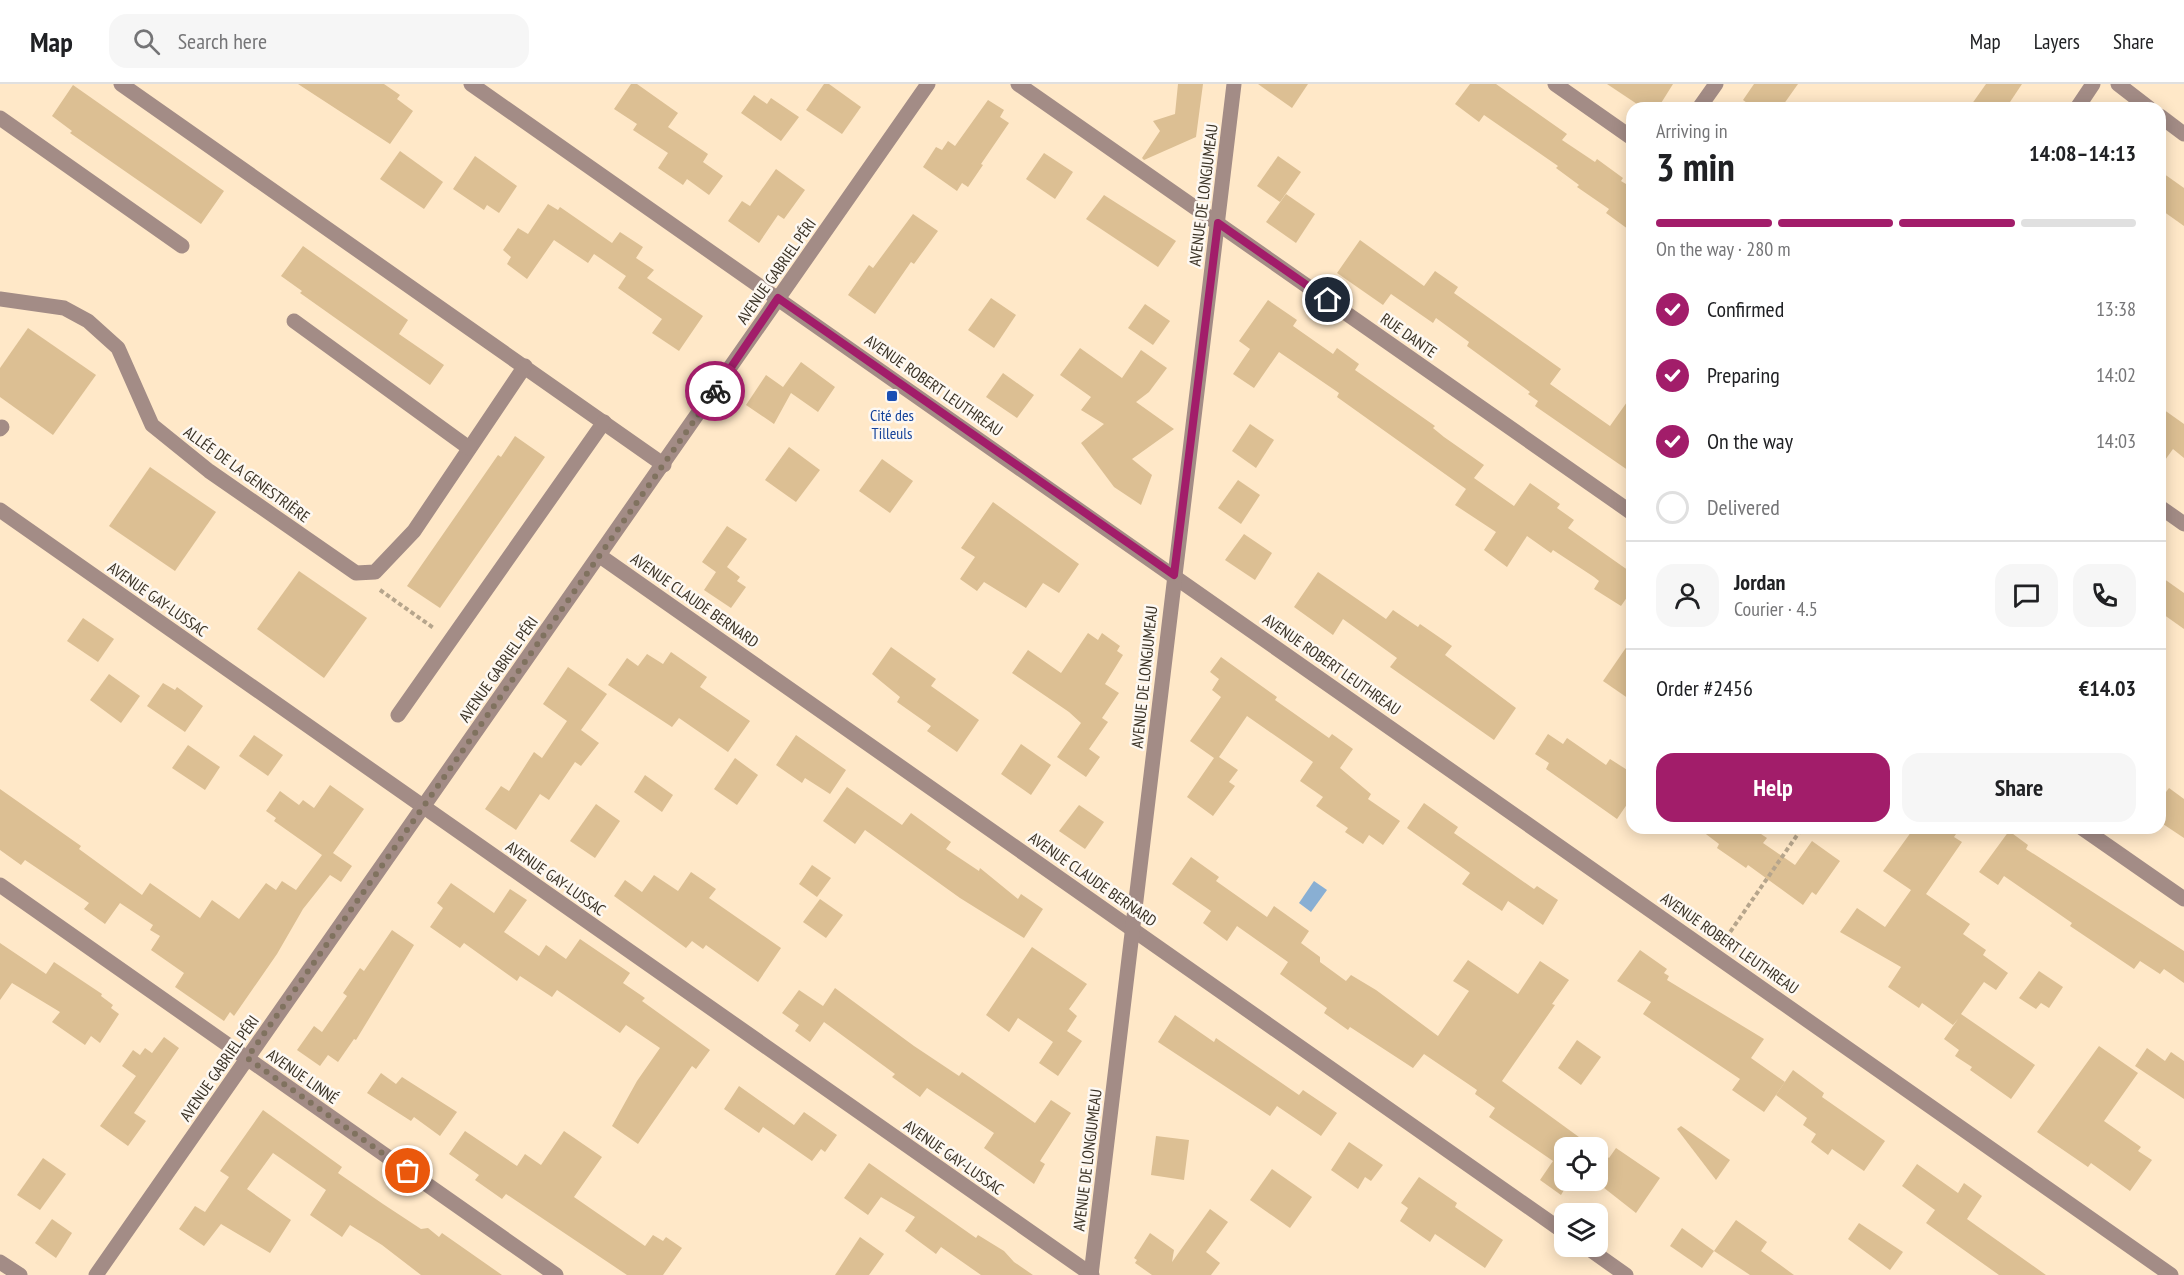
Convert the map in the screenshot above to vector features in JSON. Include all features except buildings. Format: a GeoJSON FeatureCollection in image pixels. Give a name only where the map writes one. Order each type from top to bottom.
{"type":"FeatureCollection","features":[{"type":"Feature","properties":{"kind":"street"},"geometry":{"type":"LineString","coordinates":[[121,84],[664,465]]}},
{"type":"Feature","properties":{"kind":"street","name":"AVENUE ROBERT LEUTHREAU"},"geometry":{"type":"LineString","coordinates":[[471,84],[2171,1275]]}},
{"type":"Feature","properties":{"kind":"street","name":"AVENUE GABRIEL PÉRI"},"geometry":{"type":"LineString","coordinates":[[96,1275],[928,84]]}},
{"type":"Feature","properties":{"kind":"street","name":"RUE DANTE"},"geometry":{"type":"LineString","coordinates":[[1018,84],[1626,509]]}},
{"type":"Feature","properties":{"kind":"street","name":"AVENUE DE LONGJUMEAU"},"geometry":{"type":"LineString","coordinates":[[1091,1275],[1234,84]]}},
{"type":"Feature","properties":{"kind":"street"},"geometry":{"type":"LineString","coordinates":[[1555,84],[1626,134]]}},
{"type":"Feature","properties":{"kind":"street"},"geometry":{"type":"LineString","coordinates":[[1703,102],[1716,84]]}},
{"type":"Feature","properties":{"kind":"street"},"geometry":{"type":"LineString","coordinates":[[2081,102],[2093,84]]}},
{"type":"Feature","properties":{"kind":"street"},"geometry":{"type":"LineString","coordinates":[[2118,84],[2141,102]]}},
{"type":"Feature","properties":{"kind":"street"},"geometry":{"type":"LineString","coordinates":[[0,118],[182,246]]}},
{"type":"Feature","properties":{"kind":"street"},"geometry":{"type":"LineString","coordinates":[[2166,120],[2184,134]]}},
{"type":"Feature","properties":{"kind":"street","name":"ALLÉE DE LA GENESTRIÈRE"},"geometry":{"type":"LineString","coordinates":[[0,299],[64,308],[88,321],[118,348],[152,425],[209,471],[356,573]]}},
{"type":"Feature","properties":{"kind":"street"},"geometry":{"type":"LineString","coordinates":[[294,321],[469,448]]}},
{"type":"Feature","properties":{"kind":"street"},"geometry":{"type":"LineString","coordinates":[[356,573],[375,572],[414,531],[525,366]]}},
{"type":"Feature","properties":{"kind":"street"},"geometry":{"type":"LineString","coordinates":[[398,715],[604,422]]}},
{"type":"Feature","properties":{"kind":"street","name":"AVENUE GAY-LUSSAC"},"geometry":{"type":"LineString","coordinates":[[0,510],[1091,1275]]}},
{"type":"Feature","properties":{"kind":"street"},"geometry":{"type":"LineString","coordinates":[[2166,511],[2184,524]]}},
{"type":"Feature","properties":{"kind":"street","name":"AVENUE CLAUDE BERNARD"},"geometry":{"type":"LineString","coordinates":[[600,556],[1554,1225]]}},
{"type":"Feature","properties":{"kind":"street"},"geometry":{"type":"LineString","coordinates":[[2091,834],[2184,899]]}},
{"type":"Feature","properties":{"kind":"street","name":"AVENUE LINNÉ"},"geometry":{"type":"LineString","coordinates":[[0,885],[556,1275]]}},
{"type":"Feature","properties":{"kind":"street"},"geometry":{"type":"LineString","coordinates":[[1601,1257],[1626,1275]]}},
{"type":"Feature","properties":{"kind":"street"},"geometry":{"type":"LineString","coordinates":[[0,1262],[20,1275]]}},
{"type":"Feature","properties":{"kind":"path"},"geometry":{"type":"LineString","coordinates":[[356,573],[450,640]]}},
{"type":"Feature","properties":{"kind":"path"},"geometry":{"type":"LineString","coordinates":[[1715,954],[1799,834]]}},
{"type":"Feature","properties":{"kind":"water"},"geometry":{"type":"Polygon","coordinates":[[[1314,881],[1327,890],[1311,912],[1299,903],[1314,881]]]}},
{"type":"Feature","properties":{"kind":"way so far"},"geometry":{"type":"LineString","coordinates":[[408,1171],[247,1058],[715,391]]}},
{"type":"Feature","properties":{"kind":"place","name":"Cité des Tilleuls"},"geometry":{"type":"Point","coordinates":[892,396]}},
{"type":"Feature","properties":{"kind":"route"},"geometry":{"type":"LineString","coordinates":[[715,391],[778,298],[1174,575],[1218,223],[1328,300]]}}]}
